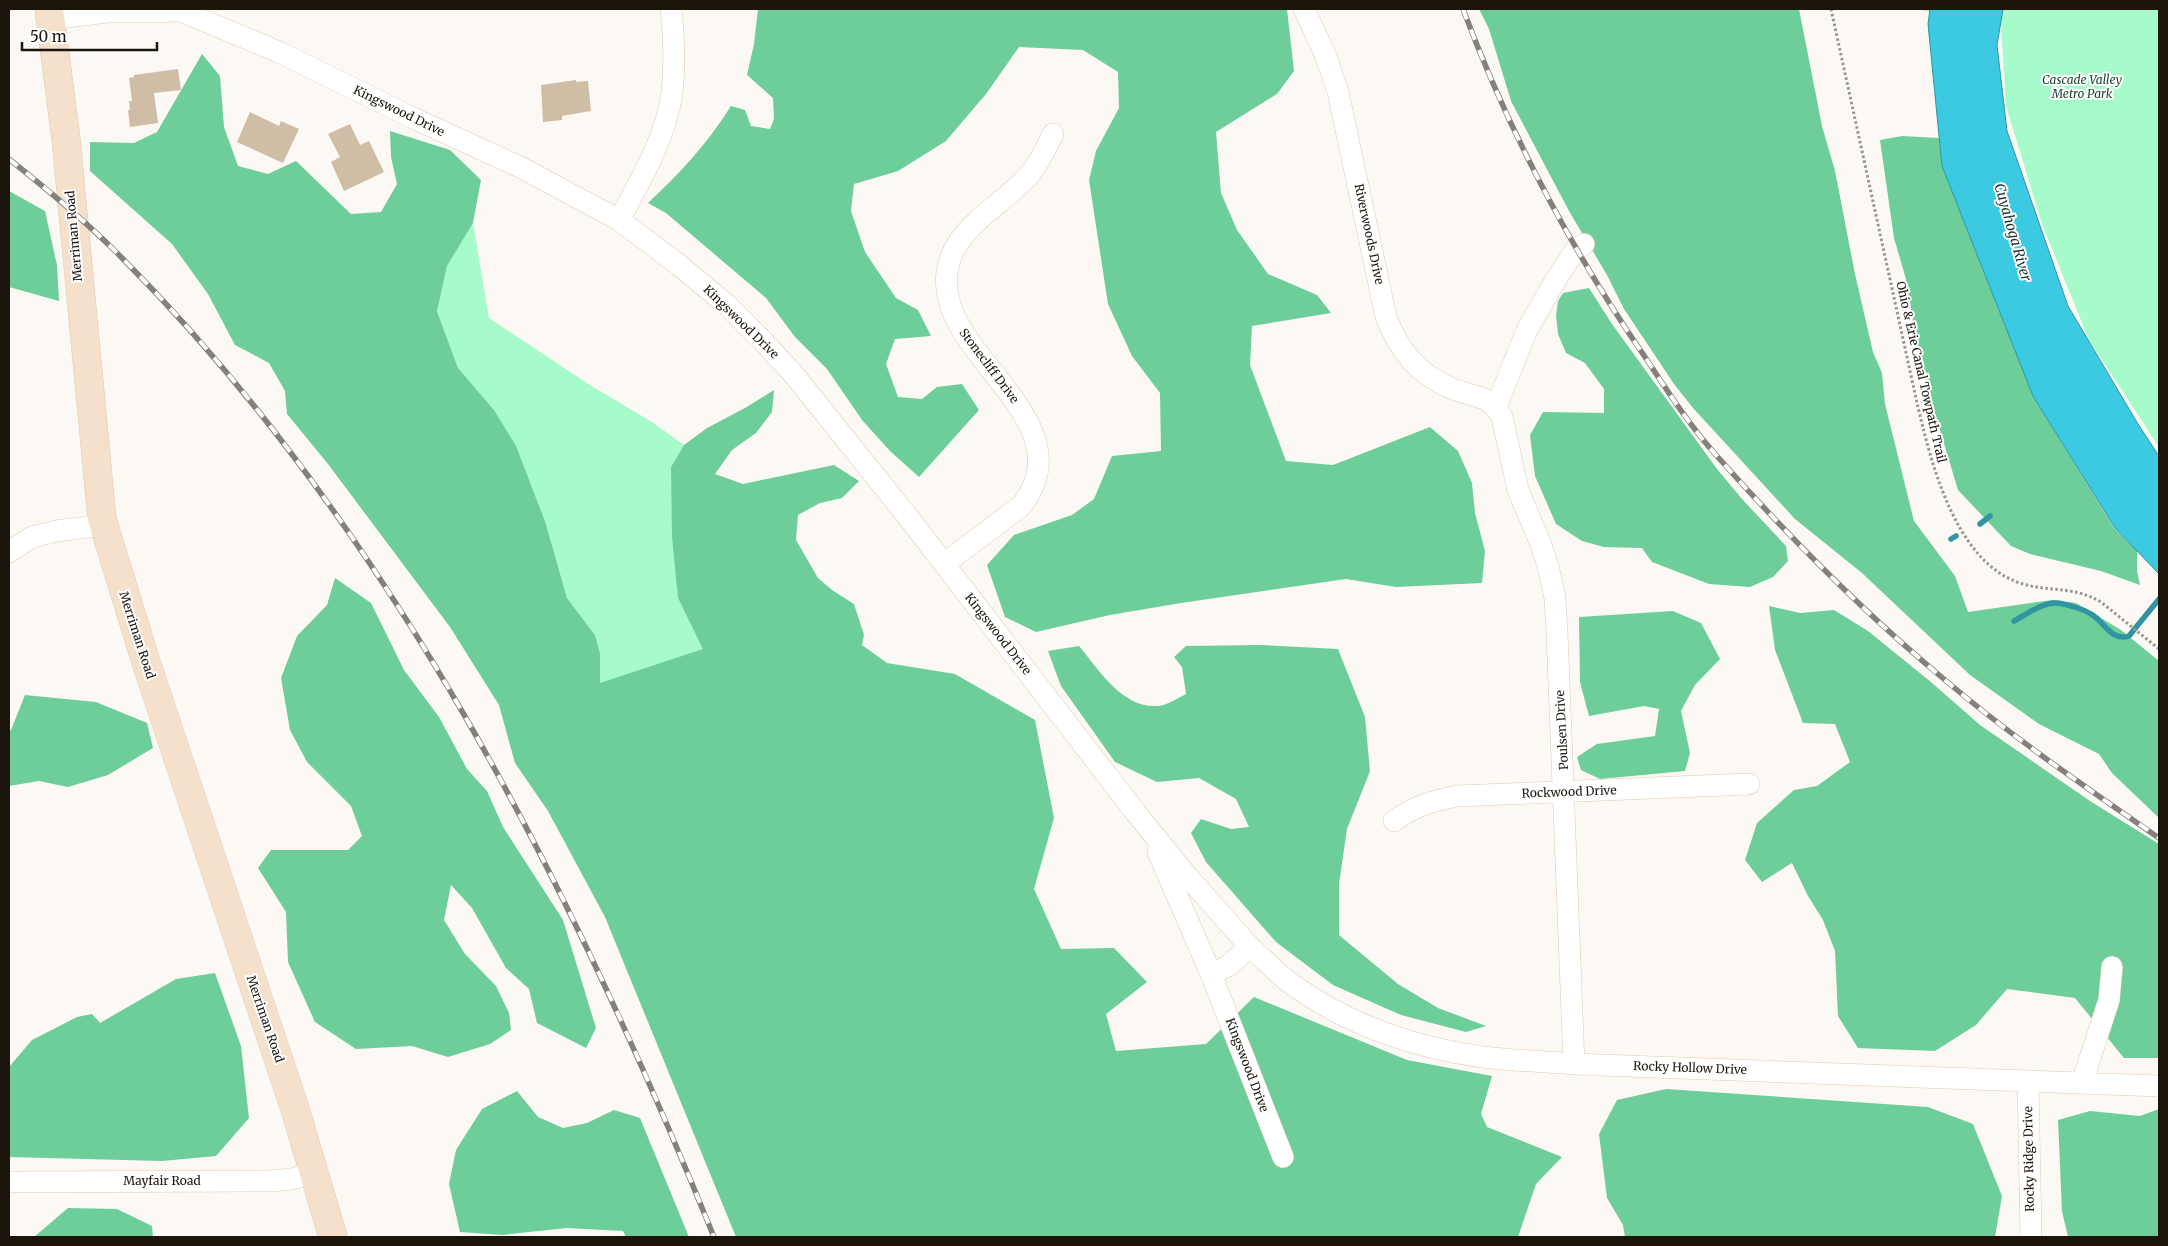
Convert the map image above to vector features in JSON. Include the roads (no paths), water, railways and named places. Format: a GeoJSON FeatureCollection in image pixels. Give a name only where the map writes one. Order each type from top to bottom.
{"type":"FeatureCollection","features":[{"type":"Feature","properties":{"kind":"main road","name":"Merriman Road"},"geometry":{"type":"LineString","coordinates":[[49,14],[66,139],[80,306],[103,525],[146,662],[295,1109],[333,1237]]}},
{"type":"Feature","properties":{"kind":"street","name":"Kingswood Drive"},"geometry":{"type":"LineString","coordinates":[[49,14],[162,12],[177,9],[279,52],[413,118],[520,167],[619,220],[679,264],[727,305],[801,383],[1147,826],[1188,877],[1250,947]]}},
{"type":"Feature","properties":{"kind":"street"},"geometry":{"type":"LineString","coordinates":[[619,220],[660,136],[672,94],[674,52],[671,9]]}},
{"type":"Feature","properties":{"kind":"street","name":"Riverwoods Drive"},"geometry":{"type":"LineString","coordinates":[[1304,9],[1326,54],[1338,92],[1386,317],[1395,339],[1413,363],[1434,380],[1452,389],[1484,397],[1496,407]]}},
{"type":"Feature","properties":{"kind":"street","name":"Stonecliff Drive"},"geometry":{"type":"LineString","coordinates":[[944,564],[1021,506],[1031,493],[1037,474],[1038,457],[1033,432],[1024,413],[965,336],[950,308],[946,279],[948,266],[953,252],[974,224],[1031,173],[1044,154],[1053,134]]}},
{"type":"Feature","properties":{"kind":"street"},"geometry":{"type":"LineString","coordinates":[[1496,407],[1522,340],[1555,281],[1576,249],[1584,244]]}},
{"type":"Feature","properties":{"kind":"street","name":"Poulsen Drive"},"geometry":{"type":"LineString","coordinates":[[1496,407],[1502,417],[1518,490],[1540,542],[1555,598],[1574,1064]]}},
{"type":"Feature","properties":{"kind":"street"},"geometry":{"type":"LineString","coordinates":[[9,552],[32,537],[57,531],[103,525]]}},
{"type":"Feature","properties":{"kind":"street","name":"Rockwood Drive"},"geometry":{"type":"LineString","coordinates":[[1394,821],[1409,810],[1431,801],[1457,796],[1749,784]]}},
{"type":"Feature","properties":{"kind":"street","name":"Kingswood Drive"},"geometry":{"type":"LineString","coordinates":[[1147,826],[1211,974],[1283,1157]]}},
{"type":"Feature","properties":{"kind":"street"},"geometry":{"type":"LineString","coordinates":[[1211,974],[1228,966],[1250,947]]}},
{"type":"Feature","properties":{"kind":"street","name":"Rocky Hollow Drive"},"geometry":{"type":"LineString","coordinates":[[1250,947],[1292,985],[1334,1011],[1382,1033],[1432,1048],[1484,1057],[1574,1064],[2159,1086]]}},
{"type":"Feature","properties":{"kind":"street"},"geometry":{"type":"LineString","coordinates":[[2082,1083],[2109,1000],[2112,967]]}},
{"type":"Feature","properties":{"kind":"street","name":"Rocky Ridge Drive"},"geometry":{"type":"LineString","coordinates":[[2028,1081],[2031,1237]]}},
{"type":"Feature","properties":{"kind":"street","name":"Mayfair Road"},"geometry":{"type":"LineString","coordinates":[[9,1182],[270,1181],[292,1179],[314,1172]]}},
{"type":"Feature","properties":{"kind":"water","name":"Cuyahoga River"},"geometry":{"type":"Polygon","coordinates":[[[1930,9],[2003,9],[1997,45],[2007,131],[2068,306],[2159,456],[2159,574],[2115,528],[2033,396],[1942,166],[1928,24],[1930,9]]]}},
{"type":"Feature","properties":{"kind":"waterway"},"geometry":{"type":"LineString","coordinates":[[1980,524],[1990,516]]}},
{"type":"Feature","properties":{"kind":"waterway"},"geometry":{"type":"LineString","coordinates":[[1951,539],[1956,536]]}},
{"type":"Feature","properties":{"kind":"waterway"},"geometry":{"type":"LineString","coordinates":[[2014,621],[2040,607],[2052,603],[2065,604],[2088,612],[2096,617],[2112,634],[2123,637],[2129,636],[2159,599]]}},
{"type":"Feature","properties":{"kind":"railway"},"geometry":{"type":"LineString","coordinates":[[1463,9],[1500,100],[1521,144],[1591,274],[1679,407],[1706,444],[1826,572],[1915,654],[1970,701],[2023,742],[2159,838]]}},
{"type":"Feature","properties":{"kind":"railway"},"geometry":{"type":"LineString","coordinates":[[9,159],[109,245],[219,363],[308,476],[390,594],[466,718],[535,845],[599,974],[659,1106],[714,1237]]}},
{"type":"Feature","properties":{"kind":"park label","name":"Cascade Valley Metro Park"},"geometry":{"type":"Point","coordinates":[2082,87]}}]}
